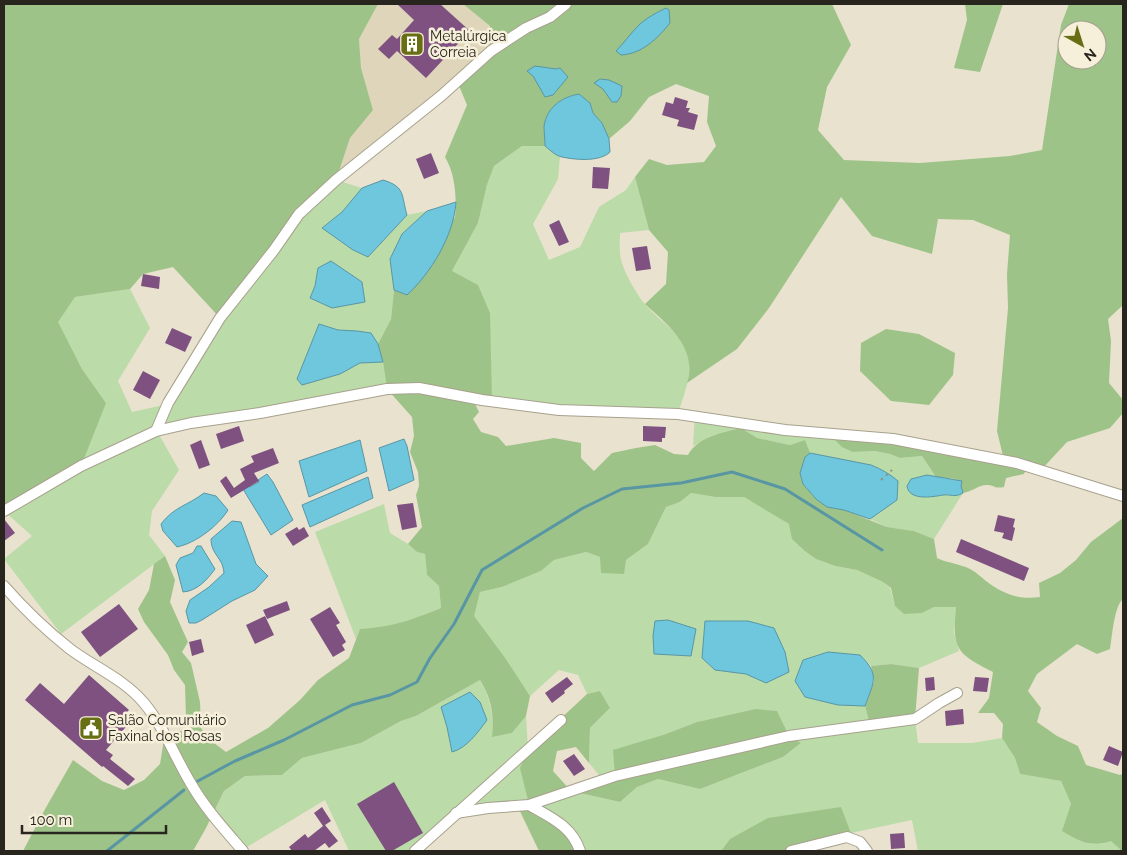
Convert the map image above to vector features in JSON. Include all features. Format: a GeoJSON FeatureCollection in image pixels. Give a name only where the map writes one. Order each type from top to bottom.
{"type":"FeatureCollection","features":[{"type":"Feature","properties":{"kind":"street"},"geometry":{"type":"LineString","coordinates":[[156,431],[168,404],[220,318],[274,250],[299,214],[336,180],[441,96],[491,51],[526,28],[550,17],[566,4]]}},
{"type":"Feature","properties":{"kind":"street"},"geometry":{"type":"LineString","coordinates":[[4,511],[81,466],[156,431],[191,423],[266,412],[387,389],[419,388],[482,400],[558,410],[678,414],[785,430],[893,439],[1016,463],[1123,496]]}},
{"type":"Feature","properties":{"kind":"street"},"geometry":{"type":"LineString","coordinates":[[4,586],[47,630],[71,650],[127,686],[143,701],[165,733],[198,795],[243,851]]}},
{"type":"Feature","properties":{"kind":"street"},"geometry":{"type":"LineString","coordinates":[[456,813],[529,805],[615,776],[789,736],[915,719],[958,693]]}},
{"type":"Feature","properties":{"kind":"street"},"geometry":{"type":"LineString","coordinates":[[415,851],[560,720]]}},
{"type":"Feature","properties":{"kind":"street"},"geometry":{"type":"LineString","coordinates":[[529,805],[564,825],[578,844],[580,851]]}},
{"type":"Feature","properties":{"kind":"street"},"geometry":{"type":"LineString","coordinates":[[791,851],[847,837],[860,842],[868,851]]}},
{"type":"Feature","properties":{"kind":"path"},"geometry":{"type":"LineString","coordinates":[[881,480],[892,470]]}},
{"type":"Feature","properties":{"kind":"shaded area"},"geometry":{"type":"Polygon","coordinates":[[[378,4],[463,4],[490,26],[489,42],[491,51],[336,179],[350,138],[373,110],[361,68],[359,39],[378,4]]]}},
{"type":"Feature","properties":{"kind":"green space"},"geometry":{"type":"Polygon","coordinates":[[[4,4],[378,4],[359,39],[361,68],[373,110],[350,138],[336,180],[299,214],[220,318],[173,267],[143,274],[130,289],[75,297],[58,322],[82,369],[106,403],[81,466],[4,511],[4,4]]]}},
{"type":"Feature","properties":{"kind":"green space"},"geometry":{"type":"Polygon","coordinates":[[[463,4],[832,4],[851,45],[827,87],[818,130],[844,160],[920,163],[1010,156],[1042,150],[1057,51],[1057,70],[1107,70],[1107,20],[1063,20],[1069,4],[1123,4],[1123,305],[1108,319],[1111,341],[1109,383],[1123,400],[1123,413],[1110,428],[1067,442],[1041,470],[1027,466],[1024,474],[1006,478],[1004,487],[998,488],[984,485],[963,493],[956,479],[936,477],[922,456],[900,458],[875,451],[853,452],[842,447],[829,434],[1004,460],[997,431],[1008,308],[1007,274],[1010,235],[973,220],[938,219],[932,254],[872,236],[841,197],[769,308],[737,349],[687,383],[689,370],[685,348],[663,320],[645,304],[666,284],[668,252],[649,230],[635,177],[649,159],[667,165],[704,162],[716,146],[707,122],[709,96],[676,84],[649,97],[630,121],[609,139],[602,123],[593,113],[590,103],[579,94],[561,100],[552,108],[546,119],[545,146],[522,146],[494,166],[487,185],[478,223],[452,271],[478,285],[490,313],[492,401],[475,404],[479,412],[473,419],[481,432],[498,437],[506,446],[554,438],[581,443],[581,458],[594,471],[612,453],[655,445],[674,454],[688,455],[704,439],[741,428],[757,438],[790,445],[805,440],[810,453],[805,457],[800,473],[803,484],[816,499],[827,507],[844,510],[887,527],[914,531],[934,539],[937,558],[970,569],[992,586],[1005,593],[1025,598],[1040,597],[1039,583],[1060,573],[1076,560],[1091,542],[1123,518],[1123,599],[1115,615],[1110,649],[1097,654],[1077,644],[1037,674],[1028,691],[1041,708],[1037,722],[1057,736],[1078,746],[1086,765],[1120,775],[1123,774],[1123,851],[1120,851],[1111,841],[1097,844],[1086,842],[1062,831],[1071,804],[1061,781],[1020,774],[1015,758],[1002,738],[1003,724],[994,713],[978,713],[989,698],[993,672],[971,660],[959,648],[955,632],[956,607],[934,607],[922,613],[904,614],[895,606],[891,588],[883,582],[857,570],[835,566],[816,559],[792,539],[789,524],[744,497],[715,497],[691,493],[680,502],[666,507],[648,544],[626,560],[624,574],[601,573],[600,557],[586,552],[554,560],[541,571],[502,587],[480,592],[474,616],[506,659],[530,696],[526,716],[512,733],[492,737],[493,721],[491,707],[480,680],[416,716],[401,721],[361,743],[302,758],[282,775],[245,776],[224,791],[193,851],[23,851],[73,760],[102,781],[124,790],[144,780],[160,764],[165,733],[192,730],[186,717],[185,685],[174,670],[168,655],[144,622],[138,609],[149,590],[154,564],[165,556],[175,580],[170,602],[188,642],[182,652],[191,663],[200,702],[201,728],[210,740],[226,752],[268,728],[300,700],[318,680],[349,658],[360,629],[382,627],[402,622],[441,608],[439,586],[427,575],[425,554],[417,552],[408,544],[422,527],[416,495],[419,486],[418,472],[410,452],[414,436],[412,417],[387,389],[378,344],[391,319],[394,290],[407,295],[455,217],[454,186],[451,170],[445,157],[467,105],[457,81],[491,51],[489,42],[490,26],[463,4]]]}},
{"type":"Feature","properties":{"kind":"green space"},"geometry":{"type":"Polygon","coordinates":[[[965,4],[1003,4],[980,72],[954,68],[967,20],[965,4]]]}},
{"type":"Feature","properties":{"kind":"green space"},"geometry":{"type":"Polygon","coordinates":[[[522,146],[545,146],[560,157],[558,179],[533,224],[549,260],[580,247],[599,207],[626,190],[635,177],[649,230],[620,233],[620,257],[628,277],[642,300],[678,336],[687,352],[689,374],[678,414],[492,401],[452,271],[478,223],[487,185],[494,166],[522,146]]]}},
{"type":"Feature","properties":{"kind":"green space"},"geometry":{"type":"Polygon","coordinates":[[[336,180],[362,188],[342,212],[323,227],[353,250],[368,257],[407,215],[427,211],[402,234],[392,279],[394,290],[391,319],[378,344],[387,389],[157,431],[179,470],[152,511],[149,535],[165,556],[61,634],[4,559],[32,536],[4,511],[106,403],[82,369],[57,322],[75,297],[130,289],[150,328],[118,381],[132,412],[168,404],[220,318],[274,250],[336,180]]]}},
{"type":"Feature","properties":{"kind":"green space"},"geometry":{"type":"Polygon","coordinates":[[[886,329],[919,334],[955,353],[953,375],[929,405],[891,401],[860,371],[861,343],[886,329]]]}},
{"type":"Feature","properties":{"kind":"green space"},"geometry":{"type":"Polygon","coordinates":[[[695,416],[829,434],[853,452],[875,451],[900,458],[922,456],[936,477],[961,486],[963,493],[934,539],[914,531],[887,527],[870,519],[827,507],[805,440],[790,445],[756,438],[741,428],[710,436],[693,446],[695,416]]]}},
{"type":"Feature","properties":{"kind":"green space"},"geometry":{"type":"Polygon","coordinates":[[[691,493],[715,497],[744,497],[789,524],[806,552],[816,559],[835,566],[857,570],[883,582],[890,588],[895,606],[922,613],[934,607],[956,607],[954,633],[959,651],[919,668],[891,664],[871,666],[860,655],[828,652],[838,705],[865,706],[870,725],[915,719],[918,743],[972,743],[1002,738],[1015,758],[1020,774],[1061,781],[1071,804],[1121,849],[1120,851],[918,851],[912,820],[851,833],[841,808],[730,839],[721,851],[580,851],[529,805],[456,813],[415,851],[349,851],[325,800],[242,850],[213,814],[224,791],[245,776],[282,775],[302,758],[361,743],[401,721],[416,716],[480,680],[491,707],[493,721],[492,737],[512,733],[526,716],[528,749],[571,791],[620,802],[637,787],[658,779],[700,789],[783,757],[801,743],[789,736],[755,709],[697,722],[663,735],[615,776],[603,780],[589,763],[590,728],[610,708],[600,691],[587,694],[578,675],[559,670],[530,696],[506,659],[473,616],[480,592],[502,587],[541,571],[554,560],[586,552],[600,557],[626,560],[648,544],[666,507],[680,502],[691,493]]]}},
{"type":"Feature","properties":{"kind":"green space"},"geometry":{"type":"Polygon","coordinates":[[[384,504],[390,533],[417,552],[425,554],[427,575],[439,586],[441,608],[415,619],[385,627],[360,629],[356,639],[315,532],[384,504]]]}},
{"type":"Feature","properties":{"kind":"green space"},"geometry":{"type":"Polygon","coordinates":[[[891,664],[919,668],[915,719],[870,725],[865,706],[874,681],[871,666],[891,664]]]}},
{"type":"Feature","properties":{"kind":"green space"},"geometry":{"type":"Polygon","coordinates":[[[600,691],[610,708],[590,728],[589,763],[576,747],[557,751],[553,771],[571,791],[529,805],[564,825],[580,851],[539,851],[517,805],[529,804],[520,768],[528,749],[587,694],[600,691]]]}},
{"type":"Feature","properties":{"kind":"green space"},"geometry":{"type":"Polygon","coordinates":[[[755,709],[777,711],[789,736],[801,743],[783,757],[700,789],[658,779],[637,787],[620,802],[571,791],[615,776],[613,750],[663,735],[697,722],[755,709]]]}},
{"type":"Feature","properties":{"kind":"green space"},"geometry":{"type":"Polygon","coordinates":[[[841,807],[851,833],[791,851],[721,851],[730,839],[768,818],[841,807]]]}},
{"type":"Feature","properties":{"kind":"water"},"geometry":{"type":"Polygon","coordinates":[[[666,8],[669,10],[670,23],[655,39],[636,52],[621,55],[616,51],[641,23],[666,8]]]}},
{"type":"Feature","properties":{"kind":"water"},"geometry":{"type":"Polygon","coordinates":[[[535,66],[560,68],[568,77],[553,95],[545,97],[533,76],[527,71],[535,66]]]}},
{"type":"Feature","properties":{"kind":"water"},"geometry":{"type":"Polygon","coordinates":[[[600,79],[609,80],[622,86],[621,96],[617,102],[612,102],[603,89],[594,83],[600,79]]]}},
{"type":"Feature","properties":{"kind":"water"},"geometry":{"type":"Polygon","coordinates":[[[579,94],[590,103],[593,113],[602,123],[609,139],[610,152],[594,159],[562,157],[545,146],[544,126],[548,113],[561,100],[579,94]]]}},
{"type":"Feature","properties":{"kind":"water"},"geometry":{"type":"Polygon","coordinates":[[[383,180],[399,189],[407,215],[368,257],[353,250],[322,228],[342,212],[362,188],[383,180]]]}},
{"type":"Feature","properties":{"kind":"water"},"geometry":{"type":"Polygon","coordinates":[[[456,202],[451,227],[433,265],[407,295],[394,290],[390,259],[402,234],[427,211],[456,202]]]}},
{"type":"Feature","properties":{"kind":"water"},"geometry":{"type":"Polygon","coordinates":[[[331,261],[362,282],[365,302],[332,308],[310,298],[315,286],[318,268],[331,261]]]}},
{"type":"Feature","properties":{"kind":"water"},"geometry":{"type":"Polygon","coordinates":[[[319,324],[338,330],[371,333],[378,344],[383,362],[360,363],[340,374],[302,385],[297,379],[319,324]]]}},
{"type":"Feature","properties":{"kind":"water"},"geometry":{"type":"Polygon","coordinates":[[[404,439],[414,480],[389,491],[379,448],[404,439]]]}},
{"type":"Feature","properties":{"kind":"water"},"geometry":{"type":"Polygon","coordinates":[[[360,440],[367,471],[309,497],[299,461],[360,440]]]}},
{"type":"Feature","properties":{"kind":"water"},"geometry":{"type":"Polygon","coordinates":[[[810,453],[871,465],[882,470],[898,481],[897,500],[870,519],[844,510],[827,507],[816,499],[803,484],[800,473],[805,457],[810,453]]]}},
{"type":"Feature","properties":{"kind":"water"},"geometry":{"type":"Polygon","coordinates":[[[267,474],[293,520],[271,535],[243,489],[248,485],[249,487],[259,482],[258,480],[267,474]]]}},
{"type":"Feature","properties":{"kind":"water"},"geometry":{"type":"Polygon","coordinates":[[[927,475],[962,481],[963,493],[955,496],[927,497],[912,494],[907,486],[911,479],[927,475]]]}},
{"type":"Feature","properties":{"kind":"water"},"geometry":{"type":"Polygon","coordinates":[[[368,477],[373,498],[310,527],[302,505],[368,477]]]}},
{"type":"Feature","properties":{"kind":"water"},"geometry":{"type":"Polygon","coordinates":[[[204,493],[216,496],[228,510],[206,533],[192,542],[177,547],[163,531],[161,524],[176,510],[204,493]]]}},
{"type":"Feature","properties":{"kind":"water"},"geometry":{"type":"Polygon","coordinates":[[[232,521],[241,522],[256,564],[268,576],[255,590],[232,601],[196,623],[189,623],[186,611],[190,600],[209,587],[224,573],[222,564],[211,544],[211,539],[232,521]]]}},
{"type":"Feature","properties":{"kind":"water"},"geometry":{"type":"Polygon","coordinates":[[[197,546],[201,546],[215,569],[209,577],[193,590],[183,592],[176,565],[180,558],[193,553],[197,546]]]}},
{"type":"Feature","properties":{"kind":"water"},"geometry":{"type":"Polygon","coordinates":[[[668,620],[696,629],[691,656],[654,654],[653,636],[655,621],[668,620]]]}},
{"type":"Feature","properties":{"kind":"water"},"geometry":{"type":"Polygon","coordinates":[[[705,621],[748,621],[774,628],[785,652],[789,672],[766,683],[746,674],[715,670],[702,658],[705,621]]]}},
{"type":"Feature","properties":{"kind":"water"},"geometry":{"type":"Polygon","coordinates":[[[828,652],[860,655],[866,662],[873,673],[873,684],[865,706],[838,705],[805,697],[795,681],[803,660],[828,652]]]}},
{"type":"Feature","properties":{"kind":"water"},"geometry":{"type":"Polygon","coordinates":[[[470,692],[480,702],[487,720],[463,747],[452,752],[441,707],[470,692]]]}},
{"type":"Feature","properties":{"kind":"building"},"geometry":{"type":"Polygon","coordinates":[[[397,4],[440,4],[470,31],[426,78],[397,51],[389,59],[378,49],[392,35],[397,39],[414,20],[397,4]]]}},
{"type":"Feature","properties":{"kind":"building"},"geometry":{"type":"Polygon","coordinates":[[[675,97],[688,101],[686,108],[690,108],[688,112],[698,115],[694,130],[677,126],[679,120],[662,115],[666,102],[673,104],[675,97]]]}},
{"type":"Feature","properties":{"kind":"building"},"geometry":{"type":"Polygon","coordinates":[[[431,153],[439,173],[424,179],[416,159],[431,153]]]}},
{"type":"Feature","properties":{"kind":"building"},"geometry":{"type":"Polygon","coordinates":[[[593,167],[610,168],[608,189],[592,188],[593,167]]]}},
{"type":"Feature","properties":{"kind":"building"},"geometry":{"type":"Polygon","coordinates":[[[559,220],[569,242],[559,246],[549,225],[559,220]]]}},
{"type":"Feature","properties":{"kind":"building"},"geometry":{"type":"Polygon","coordinates":[[[647,246],[651,269],[636,271],[632,248],[647,246]]]}},
{"type":"Feature","properties":{"kind":"building"},"geometry":{"type":"Polygon","coordinates":[[[143,274],[160,277],[159,289],[141,286],[143,274]]]}},
{"type":"Feature","properties":{"kind":"building"},"geometry":{"type":"Polygon","coordinates":[[[172,328],[192,337],[185,352],[165,343],[172,328]]]}},
{"type":"Feature","properties":{"kind":"building"},"geometry":{"type":"Polygon","coordinates":[[[143,371],[160,380],[150,399],[133,390],[143,371]]]}},
{"type":"Feature","properties":{"kind":"building"},"geometry":{"type":"Polygon","coordinates":[[[239,426],[244,441],[221,449],[216,434],[239,426]]]}},
{"type":"Feature","properties":{"kind":"building"},"geometry":{"type":"Polygon","coordinates":[[[643,426],[666,427],[665,438],[662,438],[662,442],[643,441],[643,426]]]}},
{"type":"Feature","properties":{"kind":"building"},"geometry":{"type":"Polygon","coordinates":[[[201,440],[210,465],[199,469],[190,445],[201,440]]]}},
{"type":"Feature","properties":{"kind":"building"},"geometry":{"type":"Polygon","coordinates":[[[273,448],[279,463],[254,473],[259,481],[231,498],[220,481],[226,476],[234,488],[245,480],[240,469],[254,462],[251,456],[273,448]]]}},
{"type":"Feature","properties":{"kind":"building"},"geometry":{"type":"Polygon","coordinates":[[[413,503],[417,527],[402,530],[397,505],[413,503]]]}},
{"type":"Feature","properties":{"kind":"building"},"geometry":{"type":"Polygon","coordinates":[[[998,515],[1015,519],[1012,541],[1002,538],[1004,533],[994,531],[998,515]]]}},
{"type":"Feature","properties":{"kind":"building"},"geometry":{"type":"Polygon","coordinates":[[[4,519],[15,533],[4,541],[4,519]]]}},
{"type":"Feature","properties":{"kind":"building"},"geometry":{"type":"Polygon","coordinates":[[[297,527],[299,530],[304,527],[309,536],[293,546],[285,534],[297,527]]]}},
{"type":"Feature","properties":{"kind":"building"},"geometry":{"type":"Polygon","coordinates":[[[961,539],[1029,568],[1024,581],[956,552],[961,539]]]}},
{"type":"Feature","properties":{"kind":"building"},"geometry":{"type":"Polygon","coordinates":[[[287,601],[290,610],[267,619],[263,610],[287,601]]]}},
{"type":"Feature","properties":{"kind":"building"},"geometry":{"type":"Polygon","coordinates":[[[119,604],[138,629],[100,657],[81,632],[119,604]]]}},
{"type":"Feature","properties":{"kind":"building"},"geometry":{"type":"Polygon","coordinates":[[[330,607],[340,623],[336,625],[346,642],[342,645],[345,650],[333,657],[310,619],[330,607]]]}},
{"type":"Feature","properties":{"kind":"building"},"geometry":{"type":"Polygon","coordinates":[[[265,616],[274,635],[255,644],[246,625],[265,616]]]}},
{"type":"Feature","properties":{"kind":"building"},"geometry":{"type":"Polygon","coordinates":[[[201,639],[204,652],[192,656],[189,642],[201,639]]]}},
{"type":"Feature","properties":{"kind":"building","name":"Salão Comunitário Faxinal dos Rosas"},"geometry":{"type":"Polygon","coordinates":[[[89,675],[129,710],[124,715],[131,721],[106,750],[113,755],[110,759],[135,779],[128,786],[102,767],[25,700],[40,683],[64,704],[89,675]]]}},
{"type":"Feature","properties":{"kind":"building"},"geometry":{"type":"Polygon","coordinates":[[[567,677],[573,684],[552,703],[545,693],[567,677]]]}},
{"type":"Feature","properties":{"kind":"building"},"geometry":{"type":"Polygon","coordinates":[[[934,677],[935,690],[926,691],[925,678],[934,677]]]}},
{"type":"Feature","properties":{"kind":"building"},"geometry":{"type":"Polygon","coordinates":[[[975,677],[989,678],[987,692],[973,691],[975,677]]]}},
{"type":"Feature","properties":{"kind":"building"},"geometry":{"type":"Polygon","coordinates":[[[963,709],[964,724],[946,726],[945,711],[963,709]]]}},
{"type":"Feature","properties":{"kind":"building"},"geometry":{"type":"Polygon","coordinates":[[[1109,746],[1123,752],[1118,766],[1103,760],[1109,746]]]}},
{"type":"Feature","properties":{"kind":"building"},"geometry":{"type":"Polygon","coordinates":[[[574,754],[585,769],[574,776],[563,761],[574,754]]]}},
{"type":"Feature","properties":{"kind":"building"},"geometry":{"type":"Polygon","coordinates":[[[394,782],[423,833],[392,851],[386,851],[357,804],[394,782]]]}},
{"type":"Feature","properties":{"kind":"building"},"geometry":{"type":"Polygon","coordinates":[[[322,807],[331,821],[325,825],[338,841],[329,848],[325,843],[314,851],[292,851],[289,847],[305,834],[308,838],[323,826],[314,813],[322,807]]]}},
{"type":"Feature","properties":{"kind":"building"},"geometry":{"type":"Polygon","coordinates":[[[904,833],[905,848],[891,849],[890,834],[904,833]]]}},
{"type":"Feature","properties":{"kind":"waterway"},"geometry":{"type":"LineString","coordinates":[[196,782],[235,761],[284,740],[352,705],[390,695],[417,682],[430,658],[454,624],[482,570],[583,508],[622,489],[681,483],[732,472],[785,489],[882,550]]}},
{"type":"Feature","properties":{"kind":"waterway"},"geometry":{"type":"LineString","coordinates":[[107,851],[184,790]]}},
{"type":"Feature","properties":{"kind":"place","name":"Metalúrgica Correia"},"geometry":{"type":"Point","coordinates":[412,44]}},
{"type":"Feature","properties":{"kind":"place","name":"Salão Comunitário Faxinal dos Rosas"},"geometry":{"type":"Point","coordinates":[91,728]}}]}
